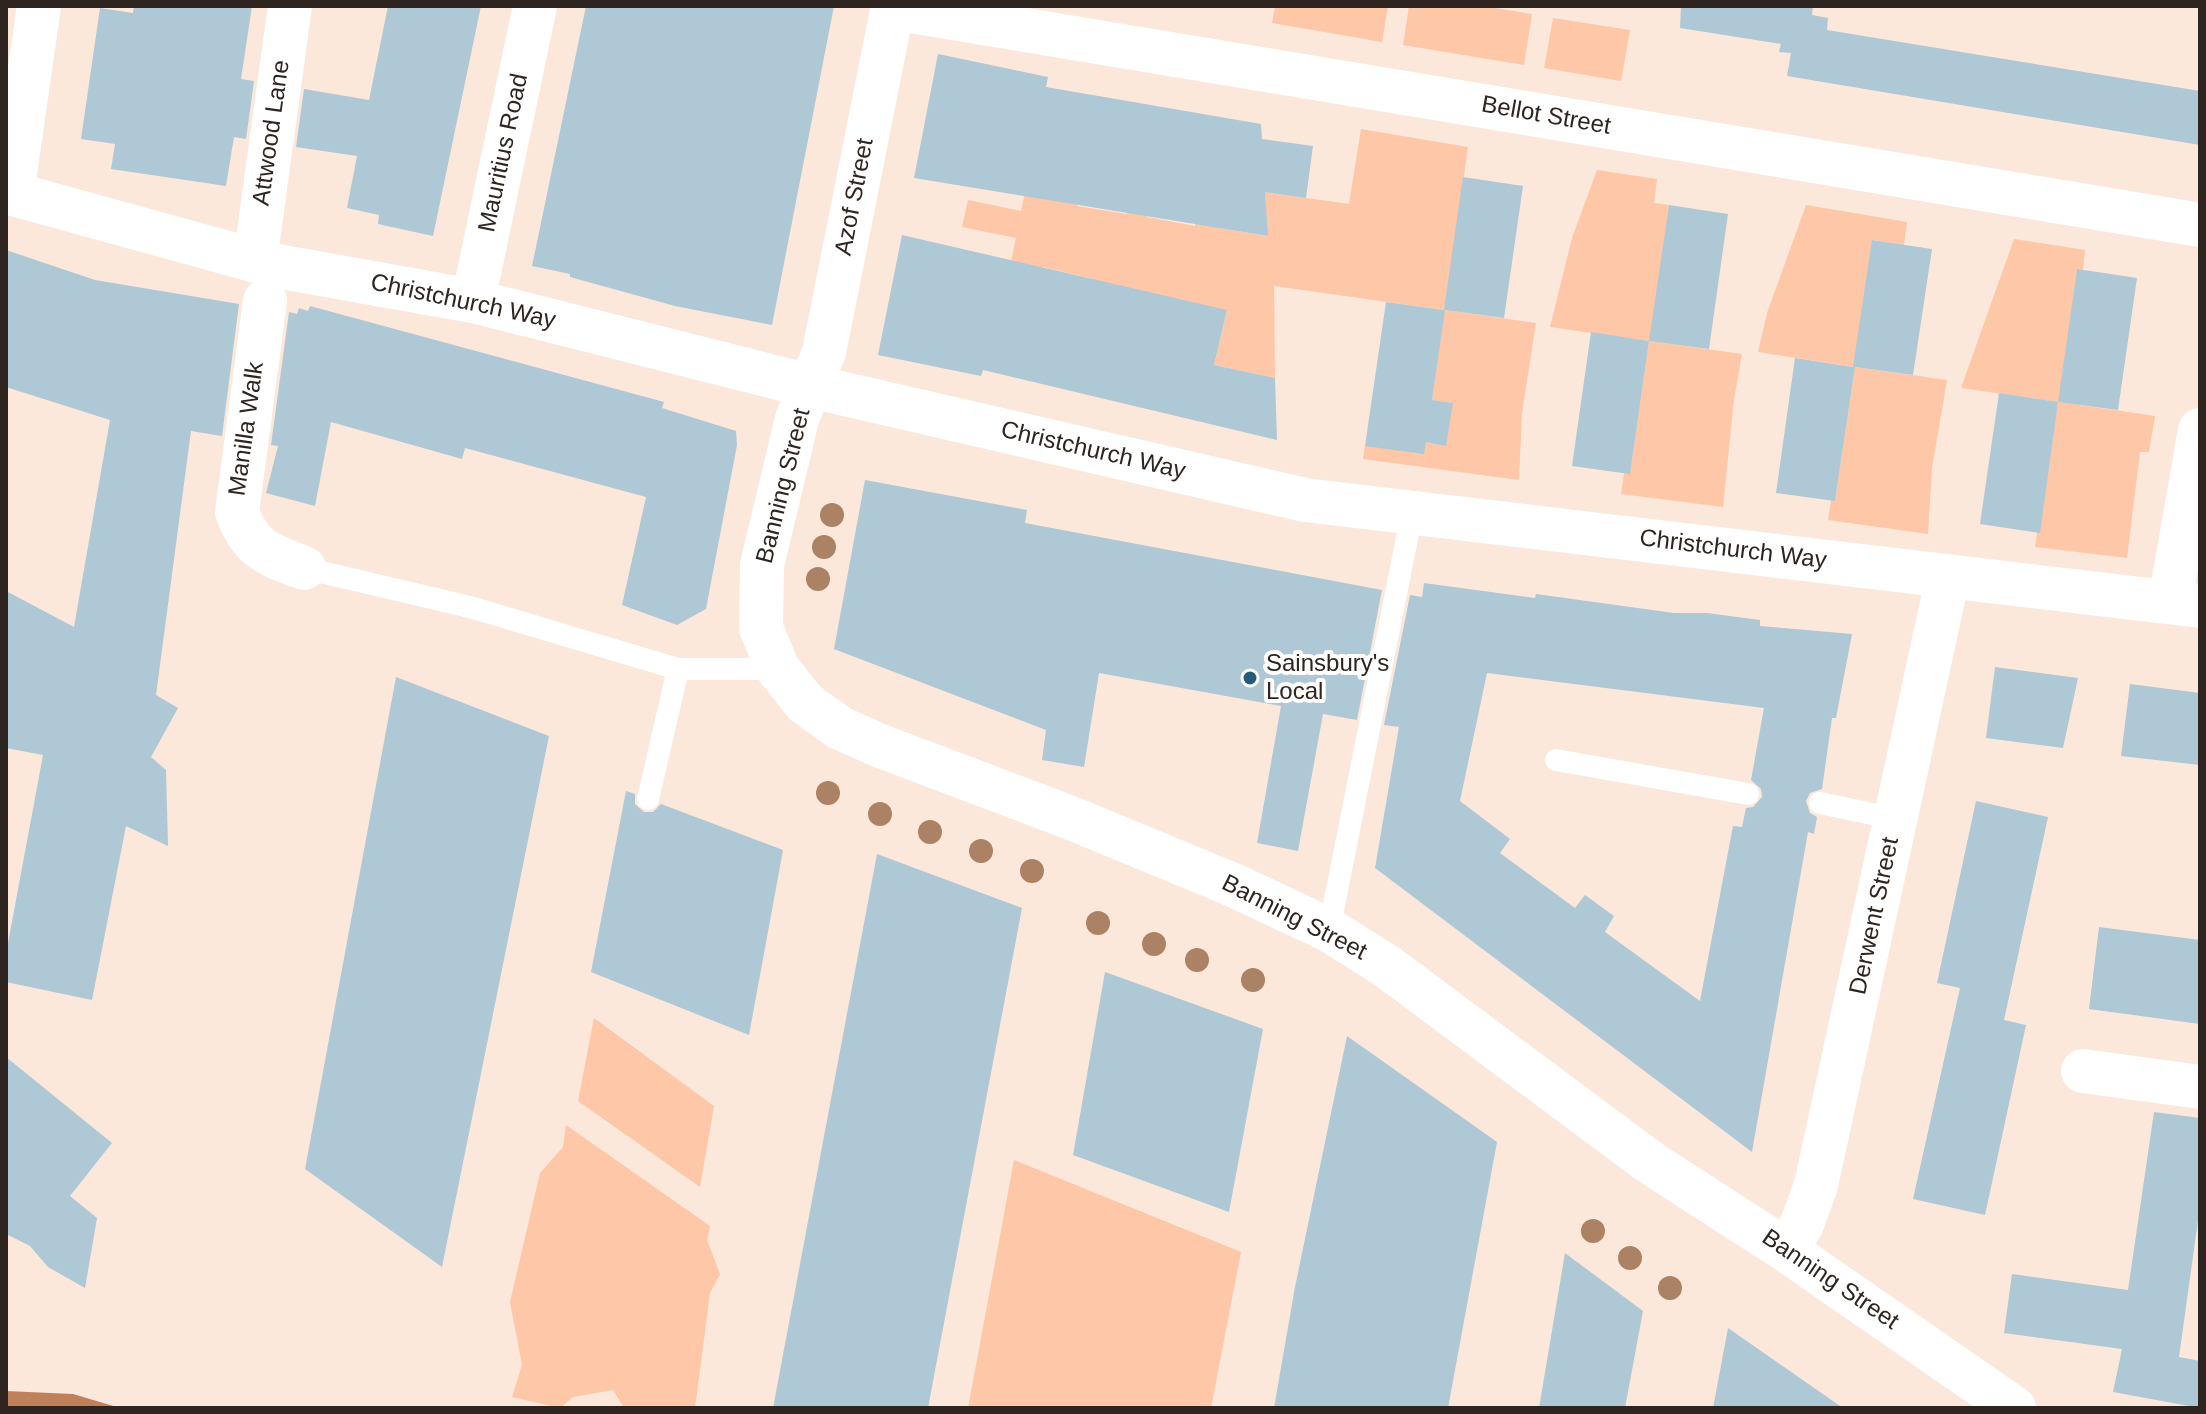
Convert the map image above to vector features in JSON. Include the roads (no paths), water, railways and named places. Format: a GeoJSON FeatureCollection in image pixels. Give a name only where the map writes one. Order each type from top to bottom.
{"type":"FeatureCollection","features":[{"type":"Feature","properties":{"kind":"street"},"geometry":{"type":"LineString","coordinates":[[9,193],[39,6]]}},
{"type":"Feature","properties":{"kind":"street","name":"Attwood Lane"},"geometry":{"type":"LineString","coordinates":[[260,281],[290,6]]}},
{"type":"Feature","properties":{"kind":"street","name":"Mauritius Road"},"geometry":{"type":"LineString","coordinates":[[473,301],[535,6]]}},
{"type":"Feature","properties":{"kind":"street","name":"Bellot Street"},"geometry":{"type":"LineString","coordinates":[[893,7],[2200,225]]}},
{"type":"Feature","properties":{"kind":"street","name":"Azof Street"},"geometry":{"type":"LineString","coordinates":[[810,386],[824,352],[893,7]]}},
{"type":"Feature","properties":{"kind":"street","name":"Christchurch Way"},"geometry":{"type":"LineString","coordinates":[[9,193],[260,281],[473,301],[810,386],[1305,500],[2185,604]]}},
{"type":"Feature","properties":{"kind":"street","name":"Manilla Walk"},"geometry":{"type":"LineString","coordinates":[[260,281],[237,512],[246,536],[266,554],[304,568]]}},
{"type":"Feature","properties":{"kind":"street","name":"Banning Street"},"geometry":{"type":"LineString","coordinates":[[810,386],[797,419],[762,565],[761,628],[778,669],[805,703],[840,728],[1115,836],[1329,930],[1385,965],[1651,1163],[1786,1250],[2014,1408]]}},
{"type":"Feature","properties":{"kind":"street"},"geometry":{"type":"LineString","coordinates":[[2185,604],[2200,430]]}},
{"type":"Feature","properties":{"kind":"street","name":"Derwent Street"},"geometry":{"type":"LineString","coordinates":[[1786,1250],[1802,1224],[1816,1185],[1948,576]]}},
{"type":"Feature","properties":{"kind":"street"},"geometry":{"type":"LineString","coordinates":[[2083,1071],[2200,1087]]}},
{"type":"Feature","properties":{"kind":"lane"},"geometry":{"type":"LineString","coordinates":[[1329,930],[1412,513]]}},
{"type":"Feature","properties":{"kind":"lane"},"geometry":{"type":"LineString","coordinates":[[304,568],[470,607],[678,669],[778,669]]}},
{"type":"Feature","properties":{"kind":"lane"},"geometry":{"type":"LineString","coordinates":[[648,799],[678,669]]}},
{"type":"Feature","properties":{"kind":"lane"},"geometry":{"type":"LineString","coordinates":[[1556,760],[1748,794]]}},
{"type":"Feature","properties":{"kind":"lane"},"geometry":{"type":"LineString","coordinates":[[1820,803],[1896,819]]}},
{"type":"Feature","properties":{"kind":"place","name":"Sainsbury's Local"},"geometry":{"type":"Point","coordinates":[1250,678]}}]}
